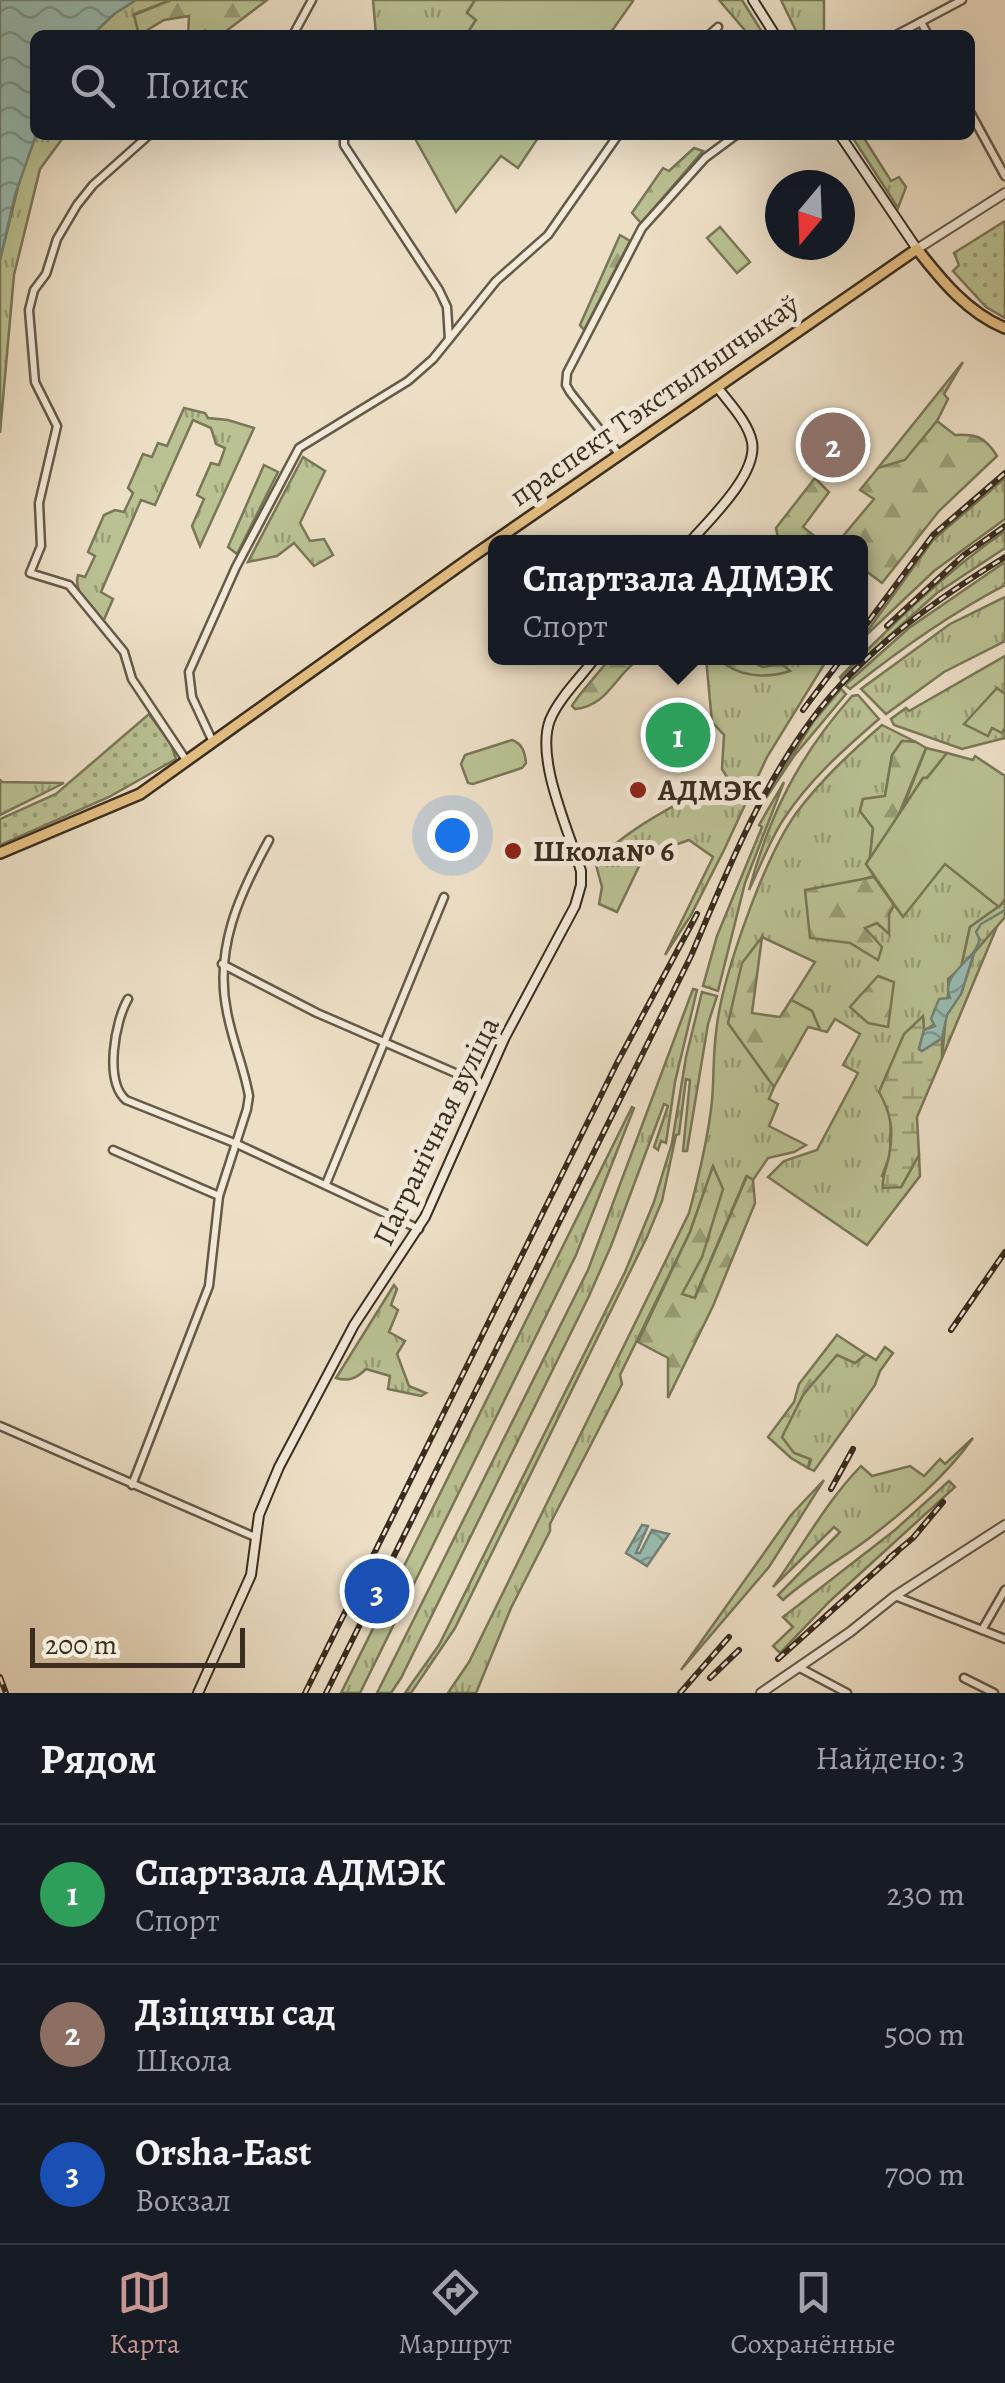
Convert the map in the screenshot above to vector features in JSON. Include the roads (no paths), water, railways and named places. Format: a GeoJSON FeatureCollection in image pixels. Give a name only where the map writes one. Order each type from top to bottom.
{"type":"FeatureCollection","features":[{"type":"Feature","properties":{"kind":"main road"},"geometry":{"type":"LineString","coordinates":[[754,0],[772,30]]}},
{"type":"Feature","properties":{"kind":"main road"},"geometry":{"type":"LineString","coordinates":[[843,140],[916,249],[966,305],[987,321],[1005,328]]}},
{"type":"Feature","properties":{"kind":"main road","name":"праспект Тэкстыльшчыкаў"},"geometry":{"type":"LineString","coordinates":[[503,535],[916,249],[1005,192]]}},
{"type":"Feature","properties":{"kind":"main road"},"geometry":{"type":"LineString","coordinates":[[696,535],[751,463],[748,430],[718,388]]}},
{"type":"Feature","properties":{"kind":"main road","name":"праспект Тэкстыльшчыкаў"},"geometry":{"type":"LineString","coordinates":[[0,852],[140,794],[488,546]]}},
{"type":"Feature","properties":{"kind":"main road","name":"Пагранічная вуліца"},"geometry":{"type":"LineString","coordinates":[[198,1693],[250,1575],[261,1508],[279,1467],[354,1325],[418,1229],[449,1168],[482,1085],[580,893],[580,870],[551,776],[546,742],[552,716],[590,665]]}},
{"type":"Feature","properties":{"kind":"main road"},"geometry":{"type":"LineString","coordinates":[[762,1693],[895,1596],[1005,1525]]}},
{"type":"Feature","properties":{"kind":"street"},"geometry":{"type":"LineString","coordinates":[[296,30],[312,0]]}},
{"type":"Feature","properties":{"kind":"street"},"geometry":{"type":"LineString","coordinates":[[906,30],[962,0]]}},
{"type":"Feature","properties":{"kind":"street"},"geometry":{"type":"LineString","coordinates":[[921,22],[925,30]]}},
{"type":"Feature","properties":{"kind":"street"},"geometry":{"type":"LineString","coordinates":[[715,30],[718,27]]}},
{"type":"Feature","properties":{"kind":"street"},"geometry":{"type":"LineString","coordinates":[[975,121],[1005,176]]}},
{"type":"Feature","properties":{"kind":"street"},"geometry":{"type":"LineString","coordinates":[[143,140],[77,204],[56,238],[46,274],[34,290],[30,310],[36,382],[57,426],[39,503],[41,546],[30,573],[70,585],[124,652],[132,678],[186,760]]}},
{"type":"Feature","properties":{"kind":"street"},"geometry":{"type":"LineString","coordinates":[[344,140],[439,290],[447,307],[449,340]]}},
{"type":"Feature","properties":{"kind":"street"},"geometry":{"type":"LineString","coordinates":[[212,740],[192,697],[189,672],[236,567],[300,448],[408,382],[449,340],[496,281],[548,235],[614,140]]}},
{"type":"Feature","properties":{"kind":"street"},"geometry":{"type":"LineString","coordinates":[[618,454],[570,392],[566,373],[642,228],[705,158],[729,140]]}},
{"type":"Feature","properties":{"kind":"street"},"geometry":{"type":"LineString","coordinates":[[132,1485],[208,1286],[219,1196],[249,1096],[226,1008],[222,964],[234,912],[269,840]]}},
{"type":"Feature","properties":{"kind":"street"},"geometry":{"type":"LineString","coordinates":[[326,1184],[444,897]]}},
{"type":"Feature","properties":{"kind":"street"},"geometry":{"type":"LineString","coordinates":[[222,964],[317,1014],[482,1085]]}},
{"type":"Feature","properties":{"kind":"street"},"geometry":{"type":"LineString","coordinates":[[128,998],[114,1033],[120,1095],[326,1184],[418,1229]]}},
{"type":"Feature","properties":{"kind":"street"},"geometry":{"type":"LineString","coordinates":[[113,1150],[219,1196]]}},
{"type":"Feature","properties":{"kind":"street"},"geometry":{"type":"LineString","coordinates":[[0,1426],[255,1538]]}},
{"type":"Feature","properties":{"kind":"street"},"geometry":{"type":"LineString","coordinates":[[982,1630],[1005,1590]]}},
{"type":"Feature","properties":{"kind":"street"},"geometry":{"type":"LineString","coordinates":[[895,1596],[1005,1639]]}},
{"type":"Feature","properties":{"kind":"street"},"geometry":{"type":"LineString","coordinates":[[800,1668],[847,1693]]}},
{"type":"Feature","properties":{"kind":"street"},"geometry":{"type":"LineString","coordinates":[[964,1678],[994,1693]]}},
{"type":"Feature","properties":{"kind":"water"},"geometry":{"type":"Polygon","coordinates":[[[0,0],[136,0],[97,30],[30,30],[30,140],[34,140],[15,195],[0,260],[0,0]]]}},
{"type":"Feature","properties":{"kind":"water"},"geometry":{"type":"Polygon","coordinates":[[[975,950],[961,994],[947,1015],[942,1038],[922,1051],[919,1049],[924,1030],[935,1026],[931,1019],[939,999],[950,998],[951,978],[975,950]]]}},
{"type":"Feature","properties":{"kind":"water"},"geometry":{"type":"Polygon","coordinates":[[[642,1525],[648,1526],[636,1553],[640,1553],[652,1530],[669,1534],[647,1566],[626,1553],[642,1525]]]}},
{"type":"Feature","properties":{"kind":"waterway"},"geometry":{"type":"LineString","coordinates":[[975,950],[980,940],[976,932],[981,924],[1005,910]]}},
{"type":"Feature","properties":{"kind":"railway"},"geometry":{"type":"LineString","coordinates":[[868,622],[933,535],[1005,473]]}},
{"type":"Feature","properties":{"kind":"railway"},"geometry":{"type":"LineString","coordinates":[[887,626],[964,555],[1005,526]]}},
{"type":"Feature","properties":{"kind":"railway"},"geometry":{"type":"LineString","coordinates":[[868,658],[926,609],[1005,557]]}},
{"type":"Feature","properties":{"kind":"railway"},"geometry":{"type":"LineString","coordinates":[[803,710],[837,665]]}},
{"type":"Feature","properties":{"kind":"railway"},"geometry":{"type":"LineString","coordinates":[[326,1693],[691,956],[745,833],[776,774],[813,718],[860,665]]}},
{"type":"Feature","properties":{"kind":"railway"},"geometry":{"type":"LineString","coordinates":[[305,1693],[617,1063],[697,914]]}},
{"type":"Feature","properties":{"kind":"railway"},"geometry":{"type":"LineString","coordinates":[[951,1330],[1005,1252]]}},
{"type":"Feature","properties":{"kind":"railway"},"geometry":{"type":"LineString","coordinates":[[831,1489],[853,1449]]}},
{"type":"Feature","properties":{"kind":"railway"},"geometry":{"type":"LineString","coordinates":[[889,1558],[913,1538],[943,1502]]}},
{"type":"Feature","properties":{"kind":"railway"},"geometry":{"type":"LineString","coordinates":[[778,1659],[897,1552]]}},
{"type":"Feature","properties":{"kind":"railway"},"geometry":{"type":"LineString","coordinates":[[680,1693],[729,1637]]}},
{"type":"Feature","properties":{"kind":"railway"},"geometry":{"type":"LineString","coordinates":[[710,1678],[739,1650]]}},
{"type":"Feature","properties":{"kind":"railway"},"geometry":{"type":"LineString","coordinates":[[0,1677],[6,1693]]}},
{"type":"Feature","properties":{"kind":"place","name":"Дзіцячы сад"},"geometry":{"type":"Point","coordinates":[833,445]}},
{"type":"Feature","properties":{"kind":"place","name":"Спартзала АДМЭК"},"geometry":{"type":"Point","coordinates":[678,735]}},
{"type":"Feature","properties":{"kind":"place","name":"АДМЭК"},"geometry":{"type":"Point","coordinates":[638,790]}},
{"type":"Feature","properties":{"kind":"place","name":"Школа№ 6"},"geometry":{"type":"Point","coordinates":[513,851]}},
{"type":"Feature","properties":{"kind":"place","name":"Orsha-East"},"geometry":{"type":"Point","coordinates":[377,1591]}}]}
